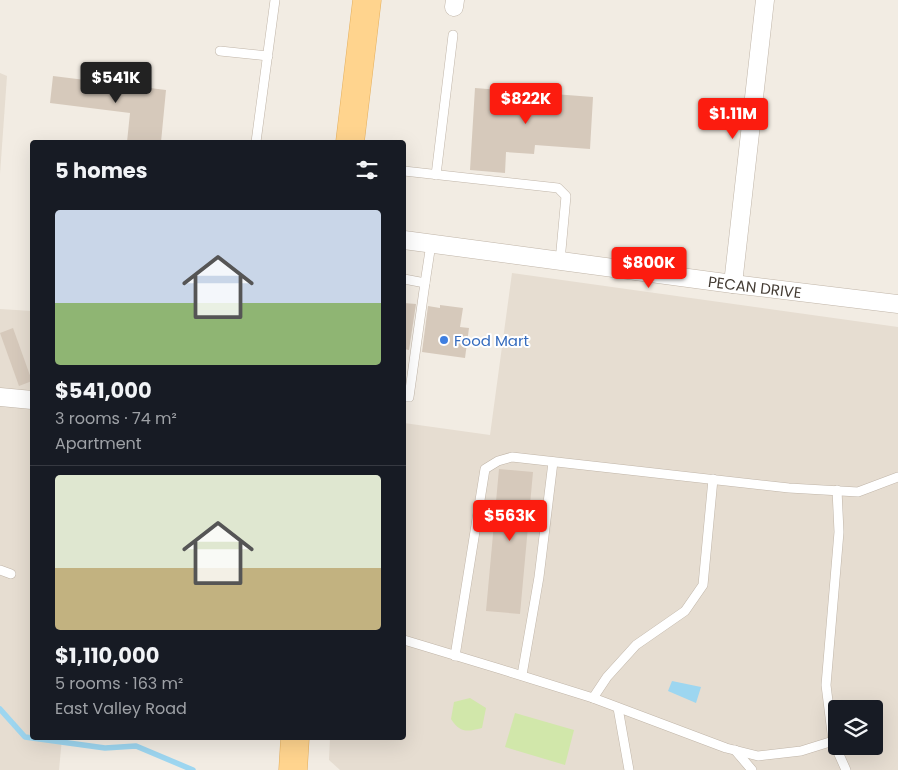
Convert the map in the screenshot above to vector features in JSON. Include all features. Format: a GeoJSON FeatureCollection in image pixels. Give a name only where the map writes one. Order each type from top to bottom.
{"type":"FeatureCollection","features":[{"type":"Feature","properties":{"kind":"main road"},"geometry":{"type":"LineString","coordinates":[[350,140],[367,0]]}},
{"type":"Feature","properties":{"kind":"main road"},"geometry":{"type":"LineString","coordinates":[[293,770],[295,740]]}},
{"type":"Feature","properties":{"kind":"street"},"geometry":{"type":"LineString","coordinates":[[733,284],[765,0]]}},
{"type":"Feature","properties":{"kind":"street","name":"PECAN DRIVE"},"geometry":{"type":"LineString","coordinates":[[406,240],[898,304]]}},
{"type":"Feature","properties":{"kind":"street"},"geometry":{"type":"LineString","coordinates":[[0,397],[30,400]]}},
{"type":"Feature","properties":{"kind":"lane"},"geometry":{"type":"LineString","coordinates":[[256,140],[276,0]]}},
{"type":"Feature","properties":{"kind":"lane"},"geometry":{"type":"LineString","coordinates":[[436,175],[453,35]]}},
{"type":"Feature","properties":{"kind":"lane"},"geometry":{"type":"LineString","coordinates":[[220,51],[268,56]]}},
{"type":"Feature","properties":{"kind":"lane"},"geometry":{"type":"LineString","coordinates":[[406,172],[558,188],[566,196],[560,261]]}},
{"type":"Feature","properties":{"kind":"lane"},"geometry":{"type":"LineString","coordinates":[[406,397],[408,397],[431,244]]}},
{"type":"Feature","properties":{"kind":"lane"},"geometry":{"type":"LineString","coordinates":[[406,279],[425,283]]}},
{"type":"Feature","properties":{"kind":"lane"},"geometry":{"type":"LineString","coordinates":[[455,656],[485,469],[498,461],[512,457],[789,488],[858,492],[898,477]]}},
{"type":"Feature","properties":{"kind":"lane"},"geometry":{"type":"LineString","coordinates":[[522,676],[539,578],[553,462]]}},
{"type":"Feature","properties":{"kind":"lane"},"geometry":{"type":"LineString","coordinates":[[592,698],[607,677],[636,645],[685,611],[702,585],[713,479]]}},
{"type":"Feature","properties":{"kind":"lane"},"geometry":{"type":"LineString","coordinates":[[828,701],[826,685],[839,532],[837,490]]}},
{"type":"Feature","properties":{"kind":"lane"},"geometry":{"type":"LineString","coordinates":[[0,570],[11,574]]}},
{"type":"Feature","properties":{"kind":"lane"},"geometry":{"type":"LineString","coordinates":[[406,641],[592,698],[735,750],[758,756],[801,750],[828,742]]}},
{"type":"Feature","properties":{"kind":"lane"},"geometry":{"type":"LineString","coordinates":[[618,708],[629,770]]}},
{"type":"Feature","properties":{"kind":"lane"},"geometry":{"type":"LineString","coordinates":[[735,750],[752,770]]}},
{"type":"Feature","properties":{"kind":"lane"},"geometry":{"type":"LineString","coordinates":[[839,755],[846,770]]}},
{"type":"Feature","properties":{"kind":"shaded area"},"geometry":{"type":"Polygon","coordinates":[[[0,73],[7,76],[0,174],[0,73]]]}},
{"type":"Feature","properties":{"kind":"shaded area"},"geometry":{"type":"Polygon","coordinates":[[[512,273],[898,327],[898,770],[340,770],[329,760],[330,740],[406,740],[406,423],[490,435],[512,273]]]}},
{"type":"Feature","properties":{"kind":"shaded area"},"geometry":{"type":"Polygon","coordinates":[[[0,309],[30,311],[30,740],[62,740],[59,770],[0,770],[0,309]]]}},
{"type":"Feature","properties":{"kind":"green space"},"geometry":{"type":"Polygon","coordinates":[[[470,698],[486,708],[482,728],[464,730],[454,724],[451,719],[454,702],[470,698]]]}},
{"type":"Feature","properties":{"kind":"green space"},"geometry":{"type":"Polygon","coordinates":[[[515,713],[574,730],[565,765],[505,747],[515,713]]]}},
{"type":"Feature","properties":{"kind":"water"},"geometry":{"type":"Polygon","coordinates":[[[672,681],[701,687],[696,703],[668,691],[672,681]]]}},
{"type":"Feature","properties":{"kind":"building"},"geometry":{"type":"Polygon","coordinates":[[[53,76],[166,90],[161,140],[127,140],[130,113],[50,103],[53,76]]]}},
{"type":"Feature","properties":{"kind":"building"},"geometry":{"type":"Polygon","coordinates":[[[475,88],[593,97],[590,149],[535,145],[534,154],[506,152],[505,173],[470,170],[475,88]]]}},
{"type":"Feature","properties":{"kind":"building"},"geometry":{"type":"Polygon","coordinates":[[[406,303],[416,304],[409,350],[406,349],[406,303]]]}},
{"type":"Feature","properties":{"kind":"building","name":"Food Mart"},"geometry":{"type":"Polygon","coordinates":[[[440,305],[463,308],[460,327],[469,328],[465,358],[422,352],[428,306],[440,308],[440,305]]]}},
{"type":"Feature","properties":{"kind":"building"},"geometry":{"type":"Polygon","coordinates":[[[13,328],[30,375],[30,382],[19,386],[0,333],[13,328]]]}},
{"type":"Feature","properties":{"kind":"building"},"geometry":{"type":"Polygon","coordinates":[[[499,469],[533,472],[520,614],[486,611],[499,469]]]}},
{"type":"Feature","properties":{"kind":"waterway"},"geometry":{"type":"LineString","coordinates":[[0,709],[25,737],[30,738]]}},
{"type":"Feature","properties":{"kind":"waterway"},"geometry":{"type":"LineString","coordinates":[[47,740],[105,748],[136,746],[193,770]]}},
{"type":"Feature","properties":{"kind":"place","name":"Food Mart"},"geometry":{"type":"Point","coordinates":[444,340]}}]}
